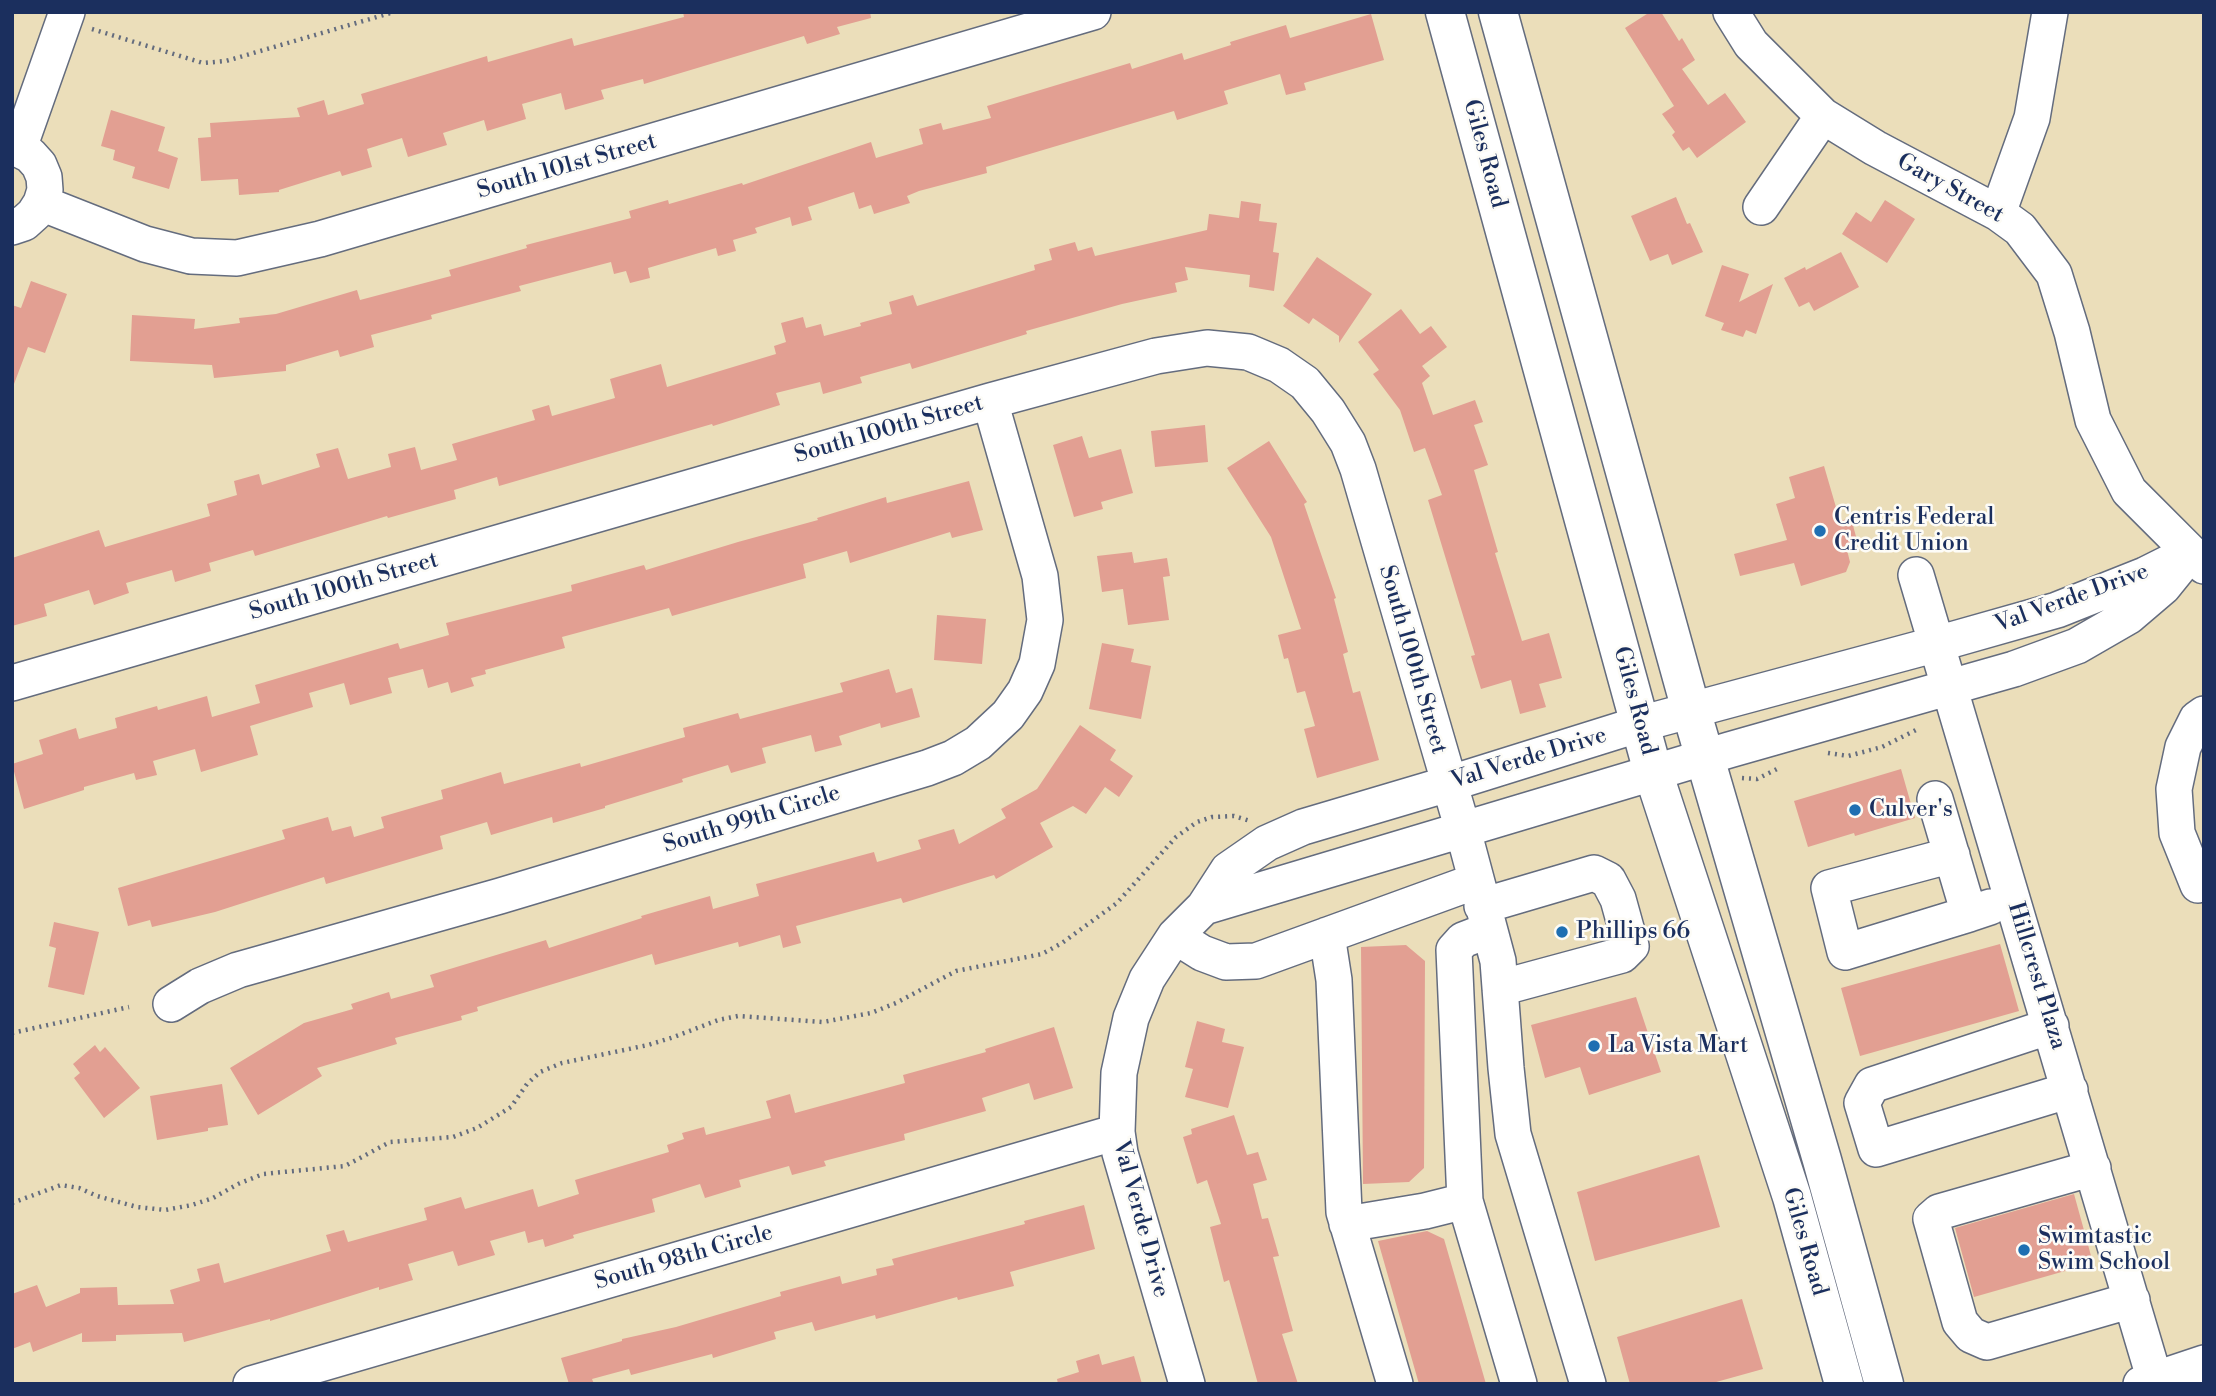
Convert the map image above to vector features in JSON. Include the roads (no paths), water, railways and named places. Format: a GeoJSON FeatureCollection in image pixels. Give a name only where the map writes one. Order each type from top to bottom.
{"type":"FeatureCollection","features":[{"type":"Feature","properties":{"kind":"main road","name":"Giles Road"},"geometry":{"type":"LineString","coordinates":[[1445,12],[1653,772],[1792,1196],[1844,1384]]}},
{"type":"Feature","properties":{"kind":"main road","name":"Giles Road"},"geometry":{"type":"LineString","coordinates":[[1498,12],[1690,710],[1822,1160],[1884,1384]]}},
{"type":"Feature","properties":{"kind":"street","name":"South 101st Street"},"geometry":{"type":"LineString","coordinates":[[41,203],[145,244],[191,256],[237,258],[320,239],[1093,12]]}},
{"type":"Feature","properties":{"kind":"street","name":"Gary Street"},"geometry":{"type":"LineString","coordinates":[[1731,12],[1751,44],[1822,116],[1888,155],[1997,213],[2020,229],[2054,274],[2072,332],[2093,419],[2129,491],[2199,552]]}},
{"type":"Feature","properties":{"kind":"street"},"geometry":{"type":"LineString","coordinates":[[1997,213],[2032,118],[2050,12]]}},
{"type":"Feature","properties":{"kind":"street"},"geometry":{"type":"LineString","coordinates":[[12,228],[24,223],[34,214],[45,190],[39,165],[30,155],[16,147],[80,21]]}},
{"type":"Feature","properties":{"kind":"street"},"geometry":{"type":"LineString","coordinates":[[1761,207],[1822,116]]}},
{"type":"Feature","properties":{"kind":"street","name":"South 100th Street"},"geometry":{"type":"LineString","coordinates":[[12,683],[990,401],[1156,356],[1207,348],[1248,352],[1279,365],[1305,383],[1328,411],[1358,469],[1463,830],[1498,961],[1513,1134],[1588,1384]]}},
{"type":"Feature","properties":{"kind":"street","name":"South 99th Circle"},"geometry":{"type":"LineString","coordinates":[[171,1004],[200,985],[238,970],[500,896],[927,768],[953,758],[984,739],[1008,715],[1032,677],[1041,650],[1045,620],[1040,576],[990,401]]}},
{"type":"Feature","properties":{"kind":"street","name":"Val Verde Drive"},"geometry":{"type":"LineString","coordinates":[[1187,1384],[1125,1174],[1117,1132],[1119,1073],[1131,1018],[1147,979],[1175,936],[1204,907],[1228,870],[1266,843],[1349,811],[1448,784],[1640,724],[1937,644],[2079,602],[2199,552]]}},
{"type":"Feature","properties":{"kind":"street","name":"Val Verde Drive"},"geometry":{"type":"LineString","coordinates":[[1204,907],[1653,772],[2014,669],[2077,646],[2129,616],[2199,552]]}},
{"type":"Feature","properties":{"kind":"street","name":"Hillcrest Plaza"},"geometry":{"type":"LineString","coordinates":[[1916,575],[2132,1300],[2150,1382]]}},
{"type":"Feature","properties":{"kind":"street"},"geometry":{"type":"LineString","coordinates":[[2202,890],[2177,833],[2174,789],[2183,747],[2197,719],[2204,714]]}},
{"type":"Feature","properties":{"kind":"street"},"geometry":{"type":"LineString","coordinates":[[1935,799],[1969,914]]}},
{"type":"Feature","properties":{"kind":"street"},"geometry":{"type":"LineString","coordinates":[[1952,855],[1829,888],[1845,952],[2013,900]]}},
{"type":"Feature","properties":{"kind":"street"},"geometry":{"type":"LineString","coordinates":[[1175,936],[1202,953],[1226,962],[1256,961],[1327,935],[1482,906],[1594,873],[1608,880],[1618,899],[1631,946],[1622,954],[1500,988]]}},
{"type":"Feature","properties":{"kind":"street"},"geometry":{"type":"LineString","coordinates":[[1482,906],[1463,940],[1454,950],[1465,1201],[1519,1384]]}},
{"type":"Feature","properties":{"kind":"street"},"geometry":{"type":"LineString","coordinates":[[1327,935],[1334,979],[1345,1212],[1395,1384]]}},
{"type":"Feature","properties":{"kind":"street"},"geometry":{"type":"LineString","coordinates":[[2051,1026],[1872,1085],[1862,1102],[1876,1149],[2070,1090]]}},
{"type":"Feature","properties":{"kind":"street","name":"South 98th Circle"},"geometry":{"type":"LineString","coordinates":[[251,1384],[1117,1132]]}},
{"type":"Feature","properties":{"kind":"street"},"geometry":{"type":"LineString","coordinates":[[1462,1138],[1513,1134]]}},
{"type":"Feature","properties":{"kind":"street"},"geometry":{"type":"LineString","coordinates":[[2093,1168],[1939,1212],[1931,1219],[1960,1322],[1971,1335],[1987,1342],[2132,1300]]}},
{"type":"Feature","properties":{"kind":"street"},"geometry":{"type":"LineString","coordinates":[[1348,1224],[1465,1201]]}},
{"type":"Feature","properties":{"kind":"street"},"geometry":{"type":"LineString","coordinates":[[2150,1382],[2204,1363]]}},
{"type":"Feature","properties":{"kind":"place","name":"Centris Federal Credit Union"},"geometry":{"type":"Point","coordinates":[1820,531]}},
{"type":"Feature","properties":{"kind":"place","name":"Culver's"},"geometry":{"type":"Point","coordinates":[1855,810]}},
{"type":"Feature","properties":{"kind":"place","name":"Phillips 66"},"geometry":{"type":"Point","coordinates":[1562,932]}},
{"type":"Feature","properties":{"kind":"place","name":"La Vista Mart"},"geometry":{"type":"Point","coordinates":[1594,1046]}},
{"type":"Feature","properties":{"kind":"place","name":"Swimtastic Swim School"},"geometry":{"type":"Point","coordinates":[2024,1250]}}]}
